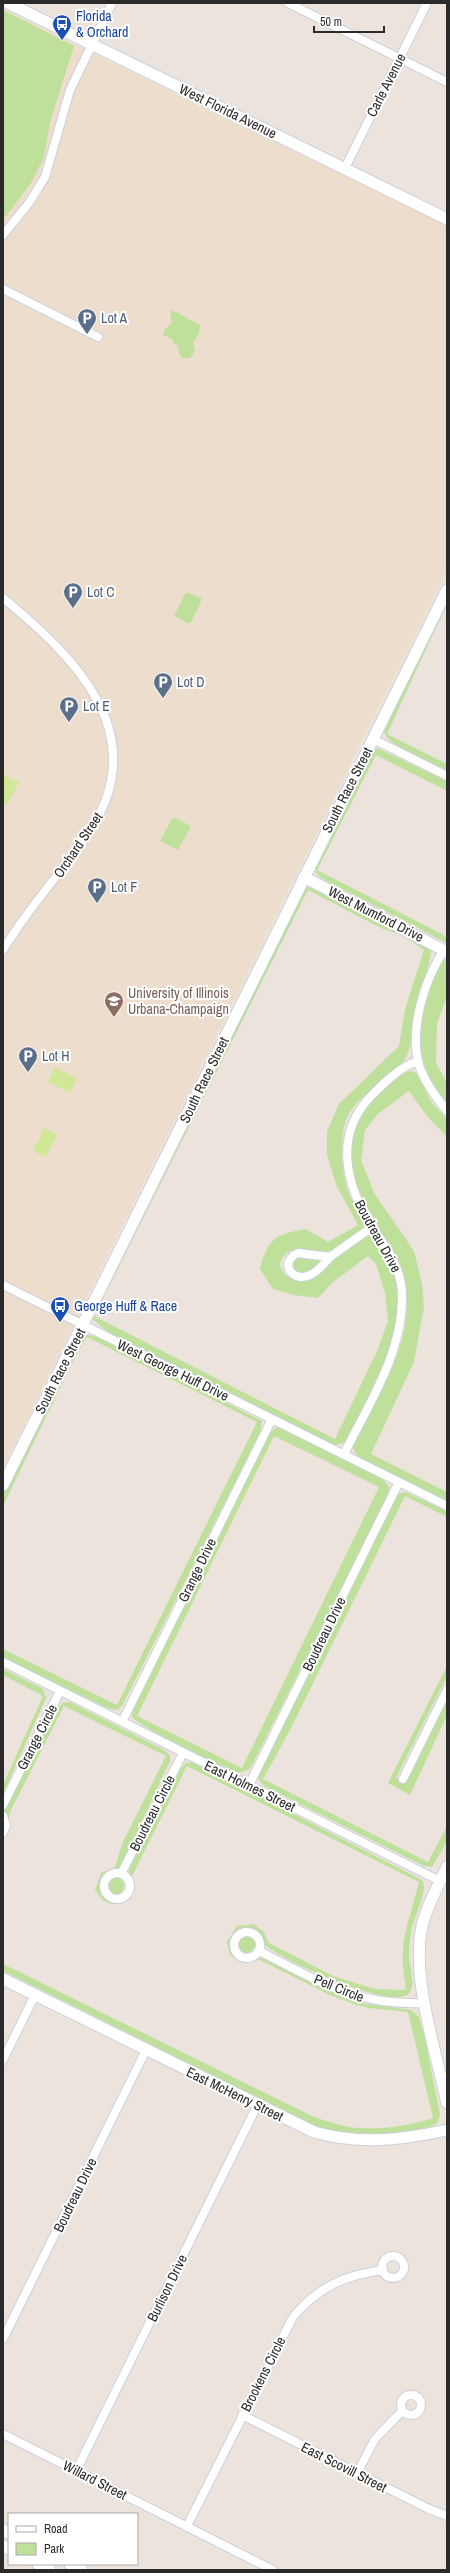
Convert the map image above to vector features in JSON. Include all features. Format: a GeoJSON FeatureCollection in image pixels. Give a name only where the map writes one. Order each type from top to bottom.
{"type":"FeatureCollection","features":[{"type":"Feature","properties":{"kind":"street","name":"West Florida Avenue"},"geometry":{"type":"LineString","coordinates":[[8,3],[447,219]]}},
{"type":"Feature","properties":{"kind":"street"},"geometry":{"type":"LineString","coordinates":[[3,235],[29,203],[45,177],[63,109],[112,3]]}},
{"type":"Feature","properties":{"kind":"street"},"geometry":{"type":"LineString","coordinates":[[288,3],[447,82]]}},
{"type":"Feature","properties":{"kind":"street","name":"Carle Avenue"},"geometry":{"type":"LineString","coordinates":[[345,168],[427,3]]}},
{"type":"Feature","properties":{"kind":"street"},"geometry":{"type":"LineString","coordinates":[[3,289],[98,338]]}},
{"type":"Feature","properties":{"kind":"street","name":"South Race Street"},"geometry":{"type":"LineString","coordinates":[[3,1485],[447,590]]}},
{"type":"Feature","properties":{"kind":"street","name":"Orchard Street"},"geometry":{"type":"LineString","coordinates":[[3,598],[51,640],[84,677],[108,720],[113,749],[110,784],[98,817],[3,950]]}},
{"type":"Feature","properties":{"kind":"street"},"geometry":{"type":"LineString","coordinates":[[373,739],[447,776]]}},
{"type":"Feature","properties":{"kind":"street","name":"West Mumford Drive"},"geometry":{"type":"LineString","coordinates":[[304,877],[446,951]]}},
{"type":"Feature","properties":{"kind":"street"},"geometry":{"type":"LineString","coordinates":[[446,951],[427,981],[422,999],[419,1015],[418,1061],[422,1073],[447,1111]]}},
{"type":"Feature","properties":{"kind":"street","name":"Boudreau Drive"},"geometry":{"type":"LineString","coordinates":[[344,1454],[395,1348],[402,1314],[400,1278],[396,1264],[372,1227],[355,1195],[350,1178],[347,1158],[350,1129],[361,1106],[407,1066],[418,1061]]}},
{"type":"Feature","properties":{"kind":"street"},"geometry":{"type":"LineString","coordinates":[[330,1257],[298,1253],[289,1260],[288,1270],[298,1277],[305,1277],[320,1268],[330,1257],[372,1227]]}},
{"type":"Feature","properties":{"kind":"street","name":"West George Huff Drive"},"geometry":{"type":"LineString","coordinates":[[3,1285],[447,1506]]}},
{"type":"Feature","properties":{"kind":"street","name":"Grange Drive"},"geometry":{"type":"LineString","coordinates":[[122,1722],[272,1418]]}},
{"type":"Feature","properties":{"kind":"street","name":"Boudreau Drive"},"geometry":{"type":"LineString","coordinates":[[249,1785],[399,1482]]}},
{"type":"Feature","properties":{"kind":"street","name":"East Holmes Street"},"geometry":{"type":"LineString","coordinates":[[3,1662],[182,1753],[440,1880]]}},
{"type":"Feature","properties":{"kind":"street"},"geometry":{"type":"LineString","coordinates":[[403,1779],[447,1690]]}},
{"type":"Feature","properties":{"kind":"street","name":"Grange Circle"},"geometry":{"type":"LineString","coordinates":[[3,1805],[60,1691]]}},
{"type":"Feature","properties":{"kind":"street","name":"Boudreau Circle"},"geometry":{"type":"LineString","coordinates":[[122,1874],[182,1753]]}},
{"type":"Feature","properties":{"kind":"street"},"geometry":{"type":"LineString","coordinates":[[3,1816],[6,1822],[3,1833]]}},
{"type":"Feature","properties":{"kind":"street"},"geometry":{"type":"LineString","coordinates":[[447,1867],[428,1906],[420,1942],[419,1970],[447,2103]]}},
{"type":"Feature","properties":{"kind":"street","name":"Pell Circle"},"geometry":{"type":"LineString","coordinates":[[259,1951],[355,1996],[392,2003],[425,2003]]}},
{"type":"Feature","properties":{"kind":"street","name":"East McHenry Street"},"geometry":{"type":"LineString","coordinates":[[3,1978],[257,2106],[314,2132],[348,2140],[391,2141],[447,2130]]}},
{"type":"Feature","properties":{"kind":"street"},"geometry":{"type":"LineString","coordinates":[[3,2060],[35,1995]]}},
{"type":"Feature","properties":{"kind":"street","name":"Boudreau Drive"},"geometry":{"type":"LineString","coordinates":[[3,2339],[146,2050]]}},
{"type":"Feature","properties":{"kind":"street","name":"Burlison Drive"},"geometry":{"type":"LineString","coordinates":[[76,2471],[257,2106]]}},
{"type":"Feature","properties":{"kind":"street","name":"Brookens Circle"},"geometry":{"type":"LineString","coordinates":[[187,2526],[283,2333],[304,2304],[341,2278],[383,2270]]}},
{"type":"Feature","properties":{"kind":"street"},"geometry":{"type":"LineString","coordinates":[[357,2473],[375,2439],[402,2411]]}},
{"type":"Feature","properties":{"kind":"street","name":"East Scovill Street"},"geometry":{"type":"LineString","coordinates":[[242,2416],[447,2516]]}},
{"type":"Feature","properties":{"kind":"street","name":"Willard Street"},"geometry":{"type":"LineString","coordinates":[[3,2434],[273,2570]]}},
{"type":"Feature","properties":{"kind":"street"},"geometry":{"type":"LineString","coordinates":[[40,2565],[50,2570]]}},
{"type":"Feature","properties":{"kind":"street"},"geometry":{"type":"LineString","coordinates":[[72,2565],[82,2570]]}},
{"type":"Feature","properties":{"kind":"shaded area","name":"University of Illinois Urbana-Champaign"},"geometry":{"type":"Polygon","coordinates":[[[3,9],[447,226],[447,569],[3,1467],[3,9]]]}},
{"type":"Feature","properties":{"kind":"green space"},"geometry":{"type":"Polygon","coordinates":[[[3,10],[74,46],[50,122],[44,157],[31,183],[3,220],[3,10]]]}},
{"type":"Feature","properties":{"kind":"green space"},"geometry":{"type":"Polygon","coordinates":[[[172,310],[200,325],[199,334],[193,342],[195,351],[190,358],[182,358],[179,353],[178,346],[174,344],[172,339],[163,335],[164,330],[172,323],[170,314],[172,310]]]}},
{"type":"Feature","properties":{"kind":"green space"},"geometry":{"type":"Polygon","coordinates":[[[186,592],[202,599],[190,624],[174,616],[186,592]]]}},
{"type":"Feature","properties":{"kind":"green space"},"geometry":{"type":"Polygon","coordinates":[[[447,597],[447,604],[387,734],[447,764],[447,770],[402,749],[387,738],[384,732],[447,597]]]}},
{"type":"Feature","properties":{"kind":"green space"},"geometry":{"type":"Polygon","coordinates":[[[377,748],[447,781],[447,791],[376,755],[317,870],[440,933],[447,938],[447,943],[321,878],[316,873],[316,863],[372,753],[377,748]]]}},
{"type":"Feature","properties":{"kind":"green space"},"geometry":{"type":"Polygon","coordinates":[[[4,775],[19,782],[7,805],[3,802],[4,775]]]}},
{"type":"Feature","properties":{"kind":"green space"},"geometry":{"type":"Polygon","coordinates":[[[173,817],[191,826],[178,850],[160,841],[173,817]]]}},
{"type":"Feature","properties":{"kind":"green space"},"geometry":{"type":"Polygon","coordinates":[[[305,887],[314,888],[400,934],[383,929],[308,890],[94,1316],[335,1439],[377,1351],[388,1321],[385,1293],[376,1264],[368,1256],[333,1282],[318,1298],[294,1295],[273,1289],[260,1269],[266,1250],[275,1239],[280,1236],[306,1229],[328,1242],[358,1225],[337,1187],[327,1155],[327,1131],[339,1104],[399,1046],[405,1009],[424,950],[405,937],[431,951],[429,964],[415,1008],[411,1042],[406,1058],[394,1072],[360,1100],[347,1117],[344,1127],[342,1152],[343,1170],[349,1194],[363,1217],[366,1226],[349,1242],[332,1250],[293,1250],[283,1257],[280,1265],[283,1272],[288,1277],[303,1280],[363,1238],[373,1235],[389,1260],[397,1285],[398,1310],[393,1335],[385,1360],[374,1385],[344,1443],[335,1445],[109,1333],[91,1318],[305,887]]]}},
{"type":"Feature","properties":{"kind":"green space"},"geometry":{"type":"Polygon","coordinates":[[[443,960],[447,961],[447,996],[437,1023],[436,1063],[447,1083],[447,1108],[435,1088],[427,1070],[422,1054],[420,1037],[420,1020],[424,1003],[440,963],[443,960]]]}},
{"type":"Feature","properties":{"kind":"green space"},"geometry":{"type":"Polygon","coordinates":[[[55,1067],[77,1079],[70,1093],[48,1082],[55,1067]]]}},
{"type":"Feature","properties":{"kind":"green space"},"geometry":{"type":"Polygon","coordinates":[[[412,1071],[417,1074],[432,1103],[447,1119],[447,1137],[426,1115],[409,1091],[378,1114],[365,1130],[361,1160],[374,1193],[414,1251],[422,1284],[424,1307],[414,1362],[371,1454],[447,1492],[447,1503],[361,1458],[353,1448],[353,1440],[389,1375],[396,1358],[406,1322],[407,1304],[403,1277],[392,1251],[365,1202],[354,1178],[350,1153],[356,1127],[374,1100],[396,1078],[412,1071]]]}},
{"type":"Feature","properties":{"kind":"green space"},"geometry":{"type":"Polygon","coordinates":[[[44,1128],[57,1134],[46,1157],[33,1151],[44,1128]]]}},
{"type":"Feature","properties":{"kind":"green space"},"geometry":{"type":"Polygon","coordinates":[[[304,1256],[321,1259],[317,1265],[303,1275],[292,1270],[292,1263],[295,1258],[304,1256]]]}},
{"type":"Feature","properties":{"kind":"green space"},"geometry":{"type":"Polygon","coordinates":[[[87,1335],[99,1337],[262,1421],[260,1433],[122,1706],[117,1710],[107,1708],[3,1657],[3,1649],[117,1705],[257,1422],[87,1337],[76,1355],[3,1506],[3,1494],[79,1341],[87,1335]]]}},
{"type":"Feature","properties":{"kind":"green space"},"geometry":{"type":"Polygon","coordinates":[[[277,1427],[381,1477],[389,1487],[388,1495],[250,1769],[239,1773],[183,1748],[151,1730],[132,1717],[133,1707],[267,1435],[277,1427]],[[274,1436],[137,1716],[242,1768],[379,1487],[274,1436]]]}},
{"type":"Feature","properties":{"kind":"green space"},"geometry":{"type":"Polygon","coordinates":[[[405,1492],[447,1511],[447,1517],[405,1496],[290,1730],[263,1779],[428,1862],[447,1826],[447,1842],[432,1867],[424,1866],[264,1786],[258,1779],[259,1773],[393,1501],[398,1494],[405,1492]]]}},
{"type":"Feature","properties":{"kind":"green space"},"geometry":{"type":"Polygon","coordinates":[[[447,1666],[447,1676],[396,1778],[405,1782],[447,1697],[447,1715],[410,1795],[388,1783],[447,1666]]]}},
{"type":"Feature","properties":{"kind":"green space"},"geometry":{"type":"Polygon","coordinates":[[[3,1669],[43,1689],[46,1698],[3,1794],[3,1785],[43,1696],[3,1675],[3,1669]]]}},
{"type":"Feature","properties":{"kind":"green space"},"geometry":{"type":"Polygon","coordinates":[[[70,1702],[162,1749],[170,1755],[170,1761],[120,1868],[107,1872],[101,1878],[101,1893],[107,1899],[114,1901],[122,1899],[128,1894],[128,1873],[138,1846],[178,1772],[186,1763],[192,1762],[422,1880],[424,1891],[411,1932],[409,1956],[412,1988],[410,1992],[400,1997],[384,1996],[362,1990],[314,1972],[275,1952],[265,1945],[258,1933],[253,1930],[241,1928],[236,1932],[233,1938],[231,1950],[235,1955],[243,1960],[259,1958],[264,1959],[347,1999],[366,2004],[411,2010],[419,2017],[425,2039],[440,2114],[438,2123],[411,2132],[396,2134],[349,2133],[321,2129],[3,1971],[3,1964],[314,2117],[332,2123],[360,2128],[381,2128],[403,2125],[433,2118],[408,2012],[369,2008],[354,2004],[330,1995],[260,1960],[241,1962],[230,1955],[227,1942],[237,1926],[253,1924],[263,1931],[269,1943],[333,1976],[374,1989],[406,1990],[403,1968],[405,1933],[419,1882],[187,1766],[131,1878],[132,1890],[129,1896],[121,1903],[115,1904],[103,1900],[95,1890],[101,1873],[115,1867],[122,1844],[166,1756],[64,1706],[10,1812],[8,1828],[4,1812],[6,1805],[50,1719],[62,1703],[70,1702]]]}},
{"type":"Feature","properties":{"kind":"green space"},"geometry":{"type":"Polygon","coordinates":[[[111,1877],[119,1877],[124,1882],[122,1893],[119,1895],[111,1895],[106,1890],[106,1882],[111,1877]]]}},
{"type":"Feature","properties":{"kind":"green space"},"geometry":{"type":"Polygon","coordinates":[[[242,1935],[250,1935],[255,1940],[253,1951],[250,1953],[242,1953],[237,1948],[237,1940],[242,1935]]]}},
{"type":"Feature","properties":{"kind":"place","name":"Florida & Orchard"},"geometry":{"type":"Point","coordinates":[62,41]}},
{"type":"Feature","properties":{"kind":"place","name":"Lot A"},"geometry":{"type":"Point","coordinates":[87,335]}},
{"type":"Feature","properties":{"kind":"place","name":"Lot C"},"geometry":{"type":"Point","coordinates":[73,609]}},
{"type":"Feature","properties":{"kind":"place","name":"Lot D"},"geometry":{"type":"Point","coordinates":[163,699]}},
{"type":"Feature","properties":{"kind":"place","name":"Lot E"},"geometry":{"type":"Point","coordinates":[69,723]}},
{"type":"Feature","properties":{"kind":"place","name":"Lot F"},"geometry":{"type":"Point","coordinates":[97,904]}},
{"type":"Feature","properties":{"kind":"place","name":"University of Illinois Urbana-Champaign"},"geometry":{"type":"Point","coordinates":[114,1018]}},
{"type":"Feature","properties":{"kind":"place","name":"Lot H"},"geometry":{"type":"Point","coordinates":[28,1073]}},
{"type":"Feature","properties":{"kind":"place","name":"George Huff & Race"},"geometry":{"type":"Point","coordinates":[60,1323]}}]}
